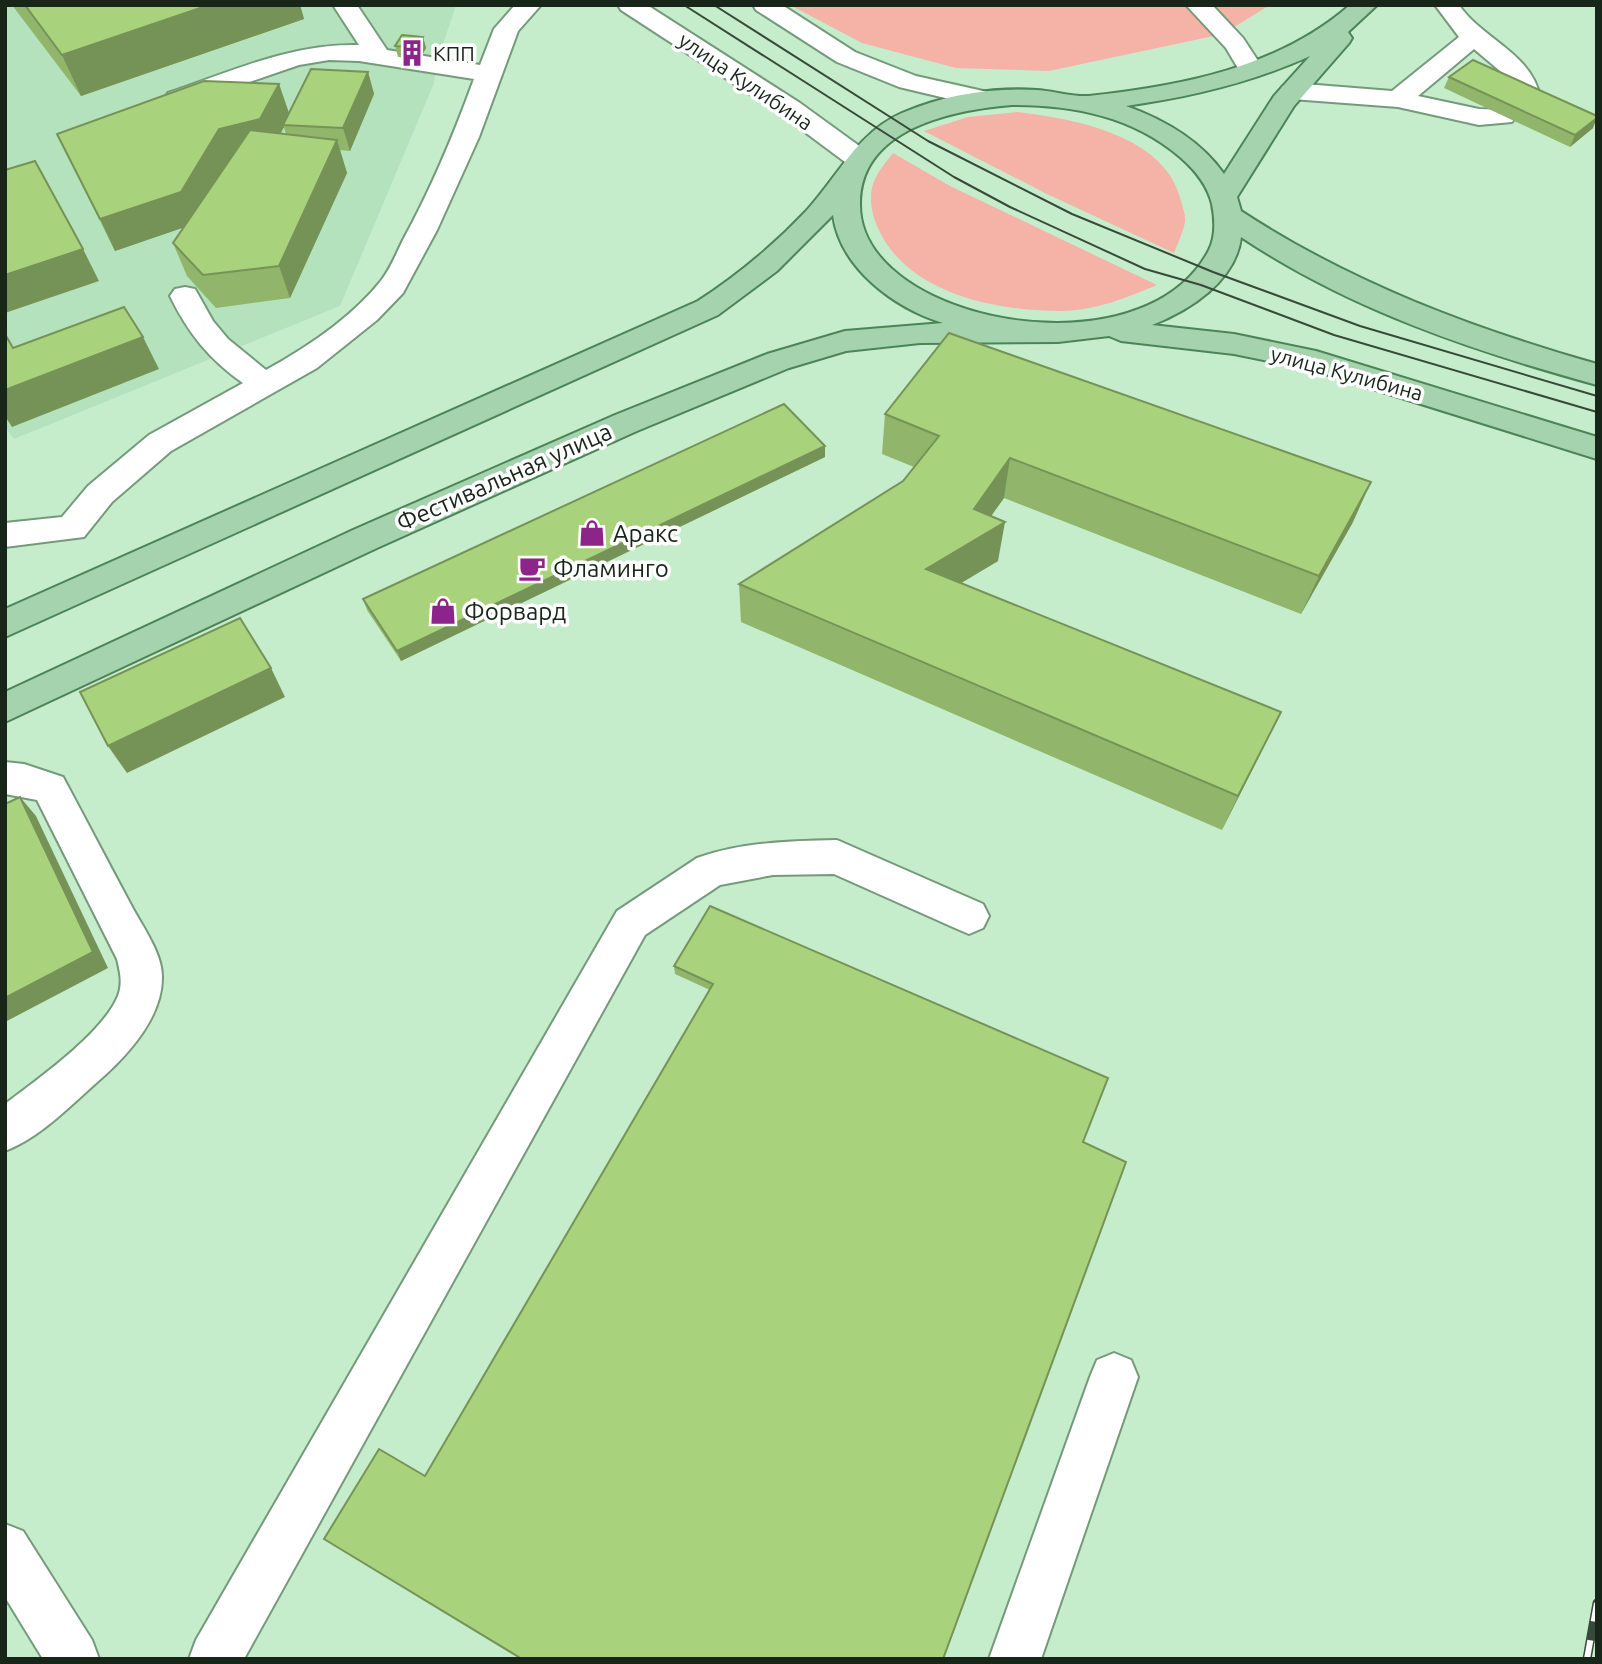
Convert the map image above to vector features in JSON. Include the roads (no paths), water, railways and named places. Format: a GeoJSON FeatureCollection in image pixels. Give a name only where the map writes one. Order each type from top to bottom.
{"type":"FeatureCollection","features":[{"type":"Feature","properties":{"kind":"main road"},"geometry":{"type":"LineString","coordinates":[[855,168],[844,206],[852,237],[864,256],[883,276],[912,297],[947,313],[981,324],[1026,331],[1091,330],[1125,324],[1157,313],[1184,299],[1216,268],[1226,248],[1227,207],[1260,135],[1292,91],[1366,5]]}},
{"type":"Feature","properties":{"kind":"main road"},"geometry":{"type":"LineString","coordinates":[[1086,103],[1164,93],[1208,84],[1251,70],[1327,36],[1366,5]]}},
{"type":"Feature","properties":{"kind":"main road"},"geometry":{"type":"LineString","coordinates":[[5,624],[708,308],[742,288],[778,259],[820,215],[884,134],[917,116],[983,99],[1040,97],[1086,103],[1125,114],[1172,138],[1199,160],[1227,207],[1301,263],[1397,309],[1597,375]]}},
{"type":"Feature","properties":{"kind":"main road","name":"улица Кулибина"},"geometry":{"type":"LineString","coordinates":[[1091,330],[1170,335],[1316,361],[1597,448]]}},
{"type":"Feature","properties":{"kind":"main road","name":"Фестивальная улица"},"geometry":{"type":"LineString","coordinates":[[5,708],[377,533],[626,423],[788,358],[845,341],[920,333],[1026,331]]}},
{"type":"Feature","properties":{"kind":"street"},"geometry":{"type":"LineString","coordinates":[[345,5],[380,58]]}},
{"type":"Feature","properties":{"kind":"street"},"geometry":{"type":"LineString","coordinates":[[5,535],[72,528],[100,494],[160,443],[306,361],[367,313],[393,286],[423,230],[466,137],[506,29],[529,5]]}},
{"type":"Feature","properties":{"kind":"street","name":"улица Кулибина"},"geometry":{"type":"LineString","coordinates":[[630,5],[791,109],[855,168]]}},
{"type":"Feature","properties":{"kind":"street"},"geometry":{"type":"LineString","coordinates":[[765,5],[846,57],[908,82],[983,99]]}},
{"type":"Feature","properties":{"kind":"street"},"geometry":{"type":"LineString","coordinates":[[1198,5],[1218,24],[1244,56],[1251,70]]}},
{"type":"Feature","properties":{"kind":"street"},"geometry":{"type":"LineString","coordinates":[[1447,5],[1459,23],[1521,76],[1527,88],[1527,97]]}},
{"type":"Feature","properties":{"kind":"street"},"geometry":{"type":"LineString","coordinates":[[1398,99],[1474,37]]}},
{"type":"Feature","properties":{"kind":"street"},"geometry":{"type":"LineString","coordinates":[[153,107],[294,58],[343,52],[488,74]]}},
{"type":"Feature","properties":{"kind":"street"},"geometry":{"type":"LineString","coordinates":[[1292,91],[1398,99],[1479,117],[1503,116]]}},
{"type":"Feature","properties":{"kind":"street"},"geometry":{"type":"LineString","coordinates":[[185,296],[200,329],[213,345],[264,383]]}},
{"type":"Feature","properties":{"kind":"street"},"geometry":{"type":"LineString","coordinates":[[5,778],[24,780],[50,788],[136,957],[142,979],[132,1012],[92,1062],[5,1130]]}},
{"type":"Feature","properties":{"kind":"street"},"geometry":{"type":"LineString","coordinates":[[229,1654],[631,923],[711,870],[786,858],[837,857],[969,916]]}},
{"type":"Feature","properties":{"kind":"street"},"geometry":{"type":"LineString","coordinates":[[1015,1659],[1114,1377]]}},
{"type":"Feature","properties":{"kind":"street"},"geometry":{"type":"LineString","coordinates":[[5,1549],[74,1659]]}},
{"type":"Feature","properties":{"kind":"tram line"},"geometry":{"type":"LineString","coordinates":[[684,5],[954,177],[1010,207],[1145,269],[1201,285],[1334,335],[1597,412]]}},
{"type":"Feature","properties":{"kind":"tram line"},"geometry":{"type":"LineString","coordinates":[[714,5],[928,141],[1072,214],[1213,272],[1360,326],[1597,396]]}},
{"type":"Feature","properties":{"kind":"railway"},"geometry":{"type":"LineString","coordinates":[[1587,1659],[1597,1603]]}},
{"type":"Feature","properties":{"kind":"place","name":"КПП"},"geometry":{"type":"Point","coordinates":[412,53]}},
{"type":"Feature","properties":{"kind":"place","name":"Аракс"},"geometry":{"type":"Point","coordinates":[592,533]}},
{"type":"Feature","properties":{"kind":"place","name":"Фламинго"},"geometry":{"type":"Point","coordinates":[532,568]}},
{"type":"Feature","properties":{"kind":"place","name":"Форвард"},"geometry":{"type":"Point","coordinates":[443,611]}}]}
